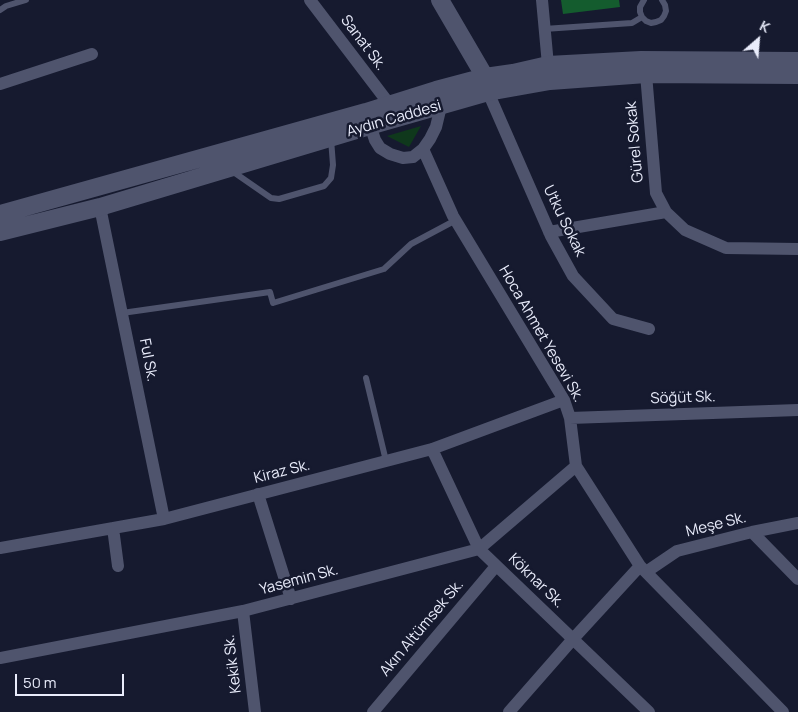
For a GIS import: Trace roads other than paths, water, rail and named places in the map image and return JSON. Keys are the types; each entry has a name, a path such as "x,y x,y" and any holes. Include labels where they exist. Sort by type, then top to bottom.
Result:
{"main road":[{"path":"443,2 487,85"},
{"name":"Aydın Caddesi","path":"0,214 368,119 487,85 513,73 548,65 641,60 798,61"},
{"name":"Aydın Caddesi","path":"487,85 646,74 798,75"},
{"name":"Aydın Caddesi","path":"0,232 100,207 330,138 368,119 390,105 438,98"}],"street":[{"name":"Sanat Sk.","path":"310,0 390,105"},
{"path":"542,0 548,65"},
{"path":"0,84 92,54"},
{"name":"Gürel Sokak","path":"646,74 656,192 666,212 685,230 726,248 798,248"},
{"name":"Utku Sokak","path":"487,85 549,232 573,276 613,319 649,329"},
{"path":"368,119 375,140 380,148 390,154 403,158 413,157 423,149 436,127 439,119 438,98"},
{"name":"Hoca Ahmet Yesevi Sk.","path":"423,149 456,220 564,400 570,418 576,466 643,569 783,712"},
{"name":"Ful Sk.","path":"100,207 164,519"},
{"path":"549,232 666,212"},
{"name":"Kiraz Sk.","path":"0,548 164,519 432,450 564,400"},
{"name":"Söğüt Sk.","path":"570,418 798,410"},
{"name":"Köknar Sk.","path":"432,450 479,549 572,638 641,709"},
{"name":"Yasemin Sk.","path":"0,658 243,612 479,549 576,466"},
{"path":"258,494 291,599"},
{"name":"Meşe Sk.","path":"509,712 572,638 643,569 677,551 752,532 798,523"},
{"path":"113,528 118,566"},
{"path":"752,532 798,579"},
{"name":"Akın Altümsek Sk.","path":"372,712 496,566"},
{"name":"Kekik Sk.","path":"243,612 255,712"}],"lane":[{"path":"0,10 6,6 26,0"},
{"path":"644,0 640,7 640,12 642,17 651,23 661,20 664,16 666,11 662,0"},
{"path":"544,29 632,23 642,17"},
{"path":"229,168 271,198 279,199 324,186 331,178 333,164 330,138"},
{"path":"122,313 270,292 273,303 384,269 410,244 456,220"},
{"path":"366,378 386,461"}]}
